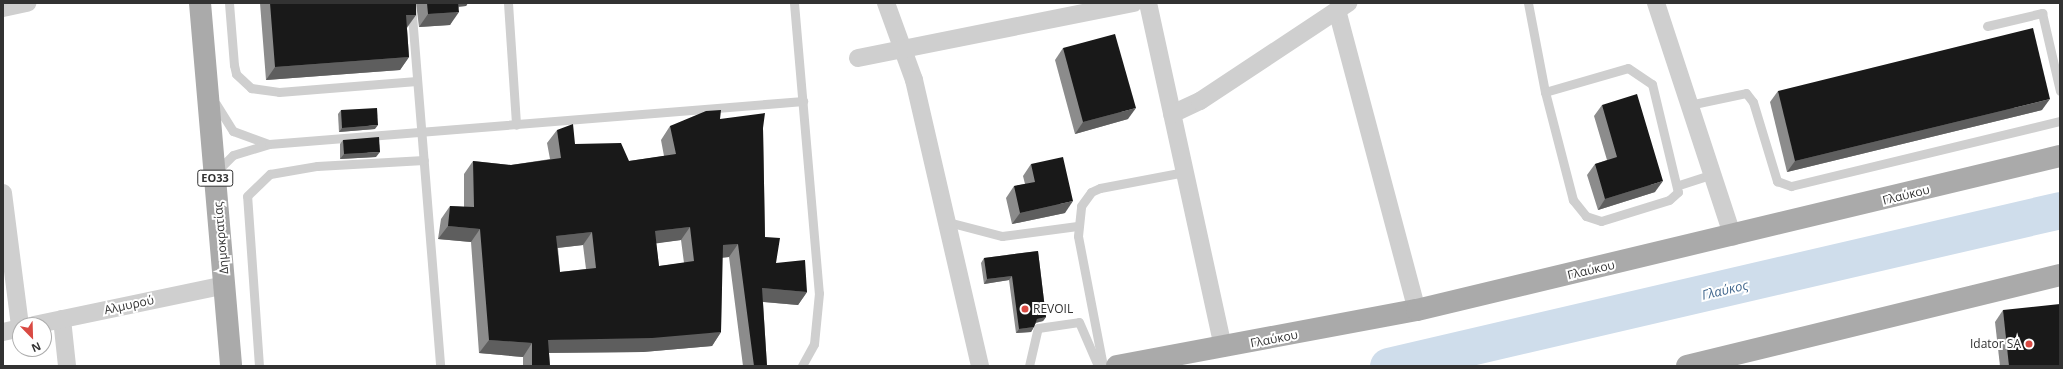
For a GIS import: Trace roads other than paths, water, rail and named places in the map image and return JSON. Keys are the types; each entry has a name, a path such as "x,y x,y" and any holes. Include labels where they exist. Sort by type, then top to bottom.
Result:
{"main road":[{"name":"Δημοκρατίας","path":"200,3 225,285 229,362"},
{"name":"Γλαύκου","path":"1117,366 1224,348 1417,310 1733,237 2060,156"},
{"path":"1687,366 2060,275"}],"street":[{"path":"3,8 27,3"},
{"path":"886,3 904,48 948,222 980,366"},
{"path":"858,58 1134,3"},
{"path":"1148,3 1224,348"},
{"path":"1656,3 1733,237"},
{"path":"1172,114 1200,101 1343,7 1417,310"},
{"path":"3,192 19,317"},
{"name":"Αλμυρού","path":"52,321 225,285"},
{"path":"62,319 67,366"}],"lane":[{"path":"229,3 236,74 251,88 279,92 417,81"},
{"path":"411,3 440,366"},
{"path":"508,3 516,124"},
{"path":"794,3 819,293 814,344 802,366"},
{"path":"1528,3 1544,92 1573,200 1586,216 1601,221 1669,200 1678,192 1678,185 1652,84 1642,75 1628,68 1544,92"},
{"path":"1987,26 2042,13 2060,91"},
{"path":"206,71 214,100 227,125 240,134 269,144"},
{"path":"1689,105 1746,93 1753,102 1777,181 1791,186 2060,122"},
{"path":"215,174 233,155 269,144 803,101"},
{"path":"259,366 247,196 270,174 317,166 424,160"},
{"path":"1103,366 1077,226 1081,206 1091,192 1185,172"},
{"path":"1678,185 1712,174"},
{"path":"948,222 1002,236 1077,226"},
{"path":"1029,366 1038,328 1079,322 1098,366"}],"waterway":[{"name":"Γλαύκος","path":"1388,366 2060,210"}],"place":[{"name":"REVOIL","path":"1025,309"},
{"name":"Idator SA","path":"2029,344"}]}
